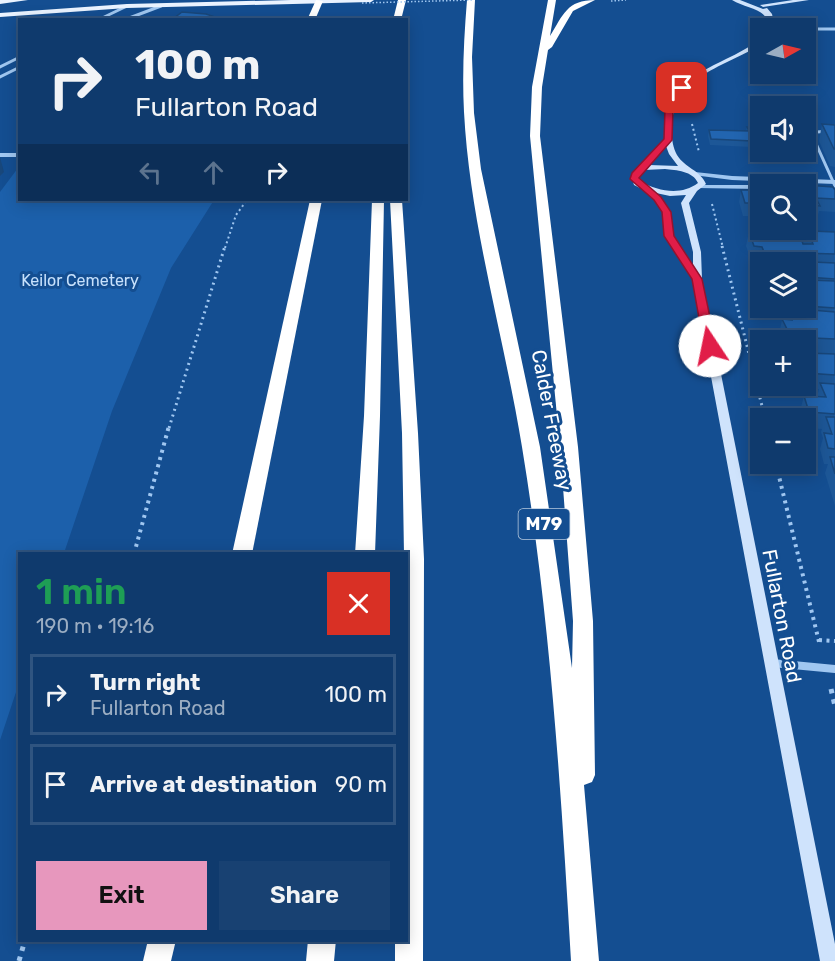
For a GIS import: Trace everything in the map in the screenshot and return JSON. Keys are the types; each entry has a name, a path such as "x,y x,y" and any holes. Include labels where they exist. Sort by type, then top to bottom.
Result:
{"highway":[{"path":"398,18 402,0"},
{"name":"Calder Freeway","path":"472,0 468,79 474,149 489,246 530,439 544,521 570,749 585,950"},
{"path":"552,0 537,87 536,156 567,436 583,621 585,950"},
{"path":"542,57 570,9 591,0"},
{"path":"312,18 319,1"},
{"path":"242,552 316,201"},
{"path":"365,552 372,416 378,201"},
{"path":"396,201 410,433 414,559 409,961"},
{"path":"158,961 162,942"},
{"path":"320,961 322,942"}],"main road":[{"path":"0,2 25,0"},
{"path":"127,6 141,0"},
{"path":"161,6 176,0"},
{"path":"0,15 127,6 363,2 371,0"},
{"path":"735,0 769,14"},
{"path":"761,2 806,0"},
{"path":"761,2 770,18"},
{"path":"0,7 42,3"},
{"path":"63,9 82,13 87,18"},
{"path":"668,140 635,175 634,179 643,187 675,193 697,188 702,180 677,162 668,140 669,109 682,88 711,68 750,49"},
{"path":"642,168 671,167 692,172"},
{"name":"Fullarton Road","path":"643,187 658,198 667,212 669,236 697,279"},
{"name":"Fullarton Road","path":"697,188 685,203 697,252 697,279 829,961"}],"street":[{"path":"102,18 127,6"},
{"path":"129,18 161,6"},
{"path":"816,29 835,29"},
{"path":"0,67 18,58"},
{"path":"0,77 18,68"},
{"path":"0,155 18,155"},
{"path":"692,172 732,178 834,183"},
{"path":"697,188 750,187"},
{"path":"816,189 835,190"},
{"path":"771,663 835,669"}],"lane":[{"path":"834,183 813,137 816,132 835,131"}],"path":[{"path":"363,2 472,0"},
{"path":"692,118 699,153"},
{"path":"710,194 763,408"},
{"path":"135,552 165,440 228,239 236,215 246,201"},
{"path":"778,474 835,706"},
{"path":"819,640 835,641"},
{"path":"19,961 24,942"}],"green space":[{"name":"Keilor Cemetery","path":"18,168 18,201 213,201 171,268 112,411 64,552 18,552 18,686 0,740 0,192"}],"building":[{"path":"182,12 206,14 216,18 174,18"},
{"path":"822,124 835,125 835,149 834,149"},
{"path":"747,127 750,127 750,141 711,139 709,130 749,131"},
{"path":"816,186 833,187 835,199 816,198"},
{"path":"741,190 750,190 750,203 745,203"},
{"path":"816,231 835,232 835,254 764,252 762,247 754,246 752,240 802,240 803,244 813,244 811,240 816,240"},
{"path":"816,262 835,263 835,279 816,278"},
{"path":"816,280 835,281 835,308 816,307"},
{"path":"816,310 835,312 835,339 816,338 816,330 788,330 782,319 792,320 791,318 816,318"},
{"path":"816,353 835,354 835,375 816,374"},
{"path":"820,383 835,384 835,414 816,413 816,408 808,408 804,396 826,397"},
{"path":"826,417 835,417 835,449 828,448 824,433 832,434"},
{"path":"830,457 835,457 835,474"}],"route":[{"path":"682,88 667,116 668,140 635,175 634,179 658,198 667,212 669,236 697,279 710,346"}]}
